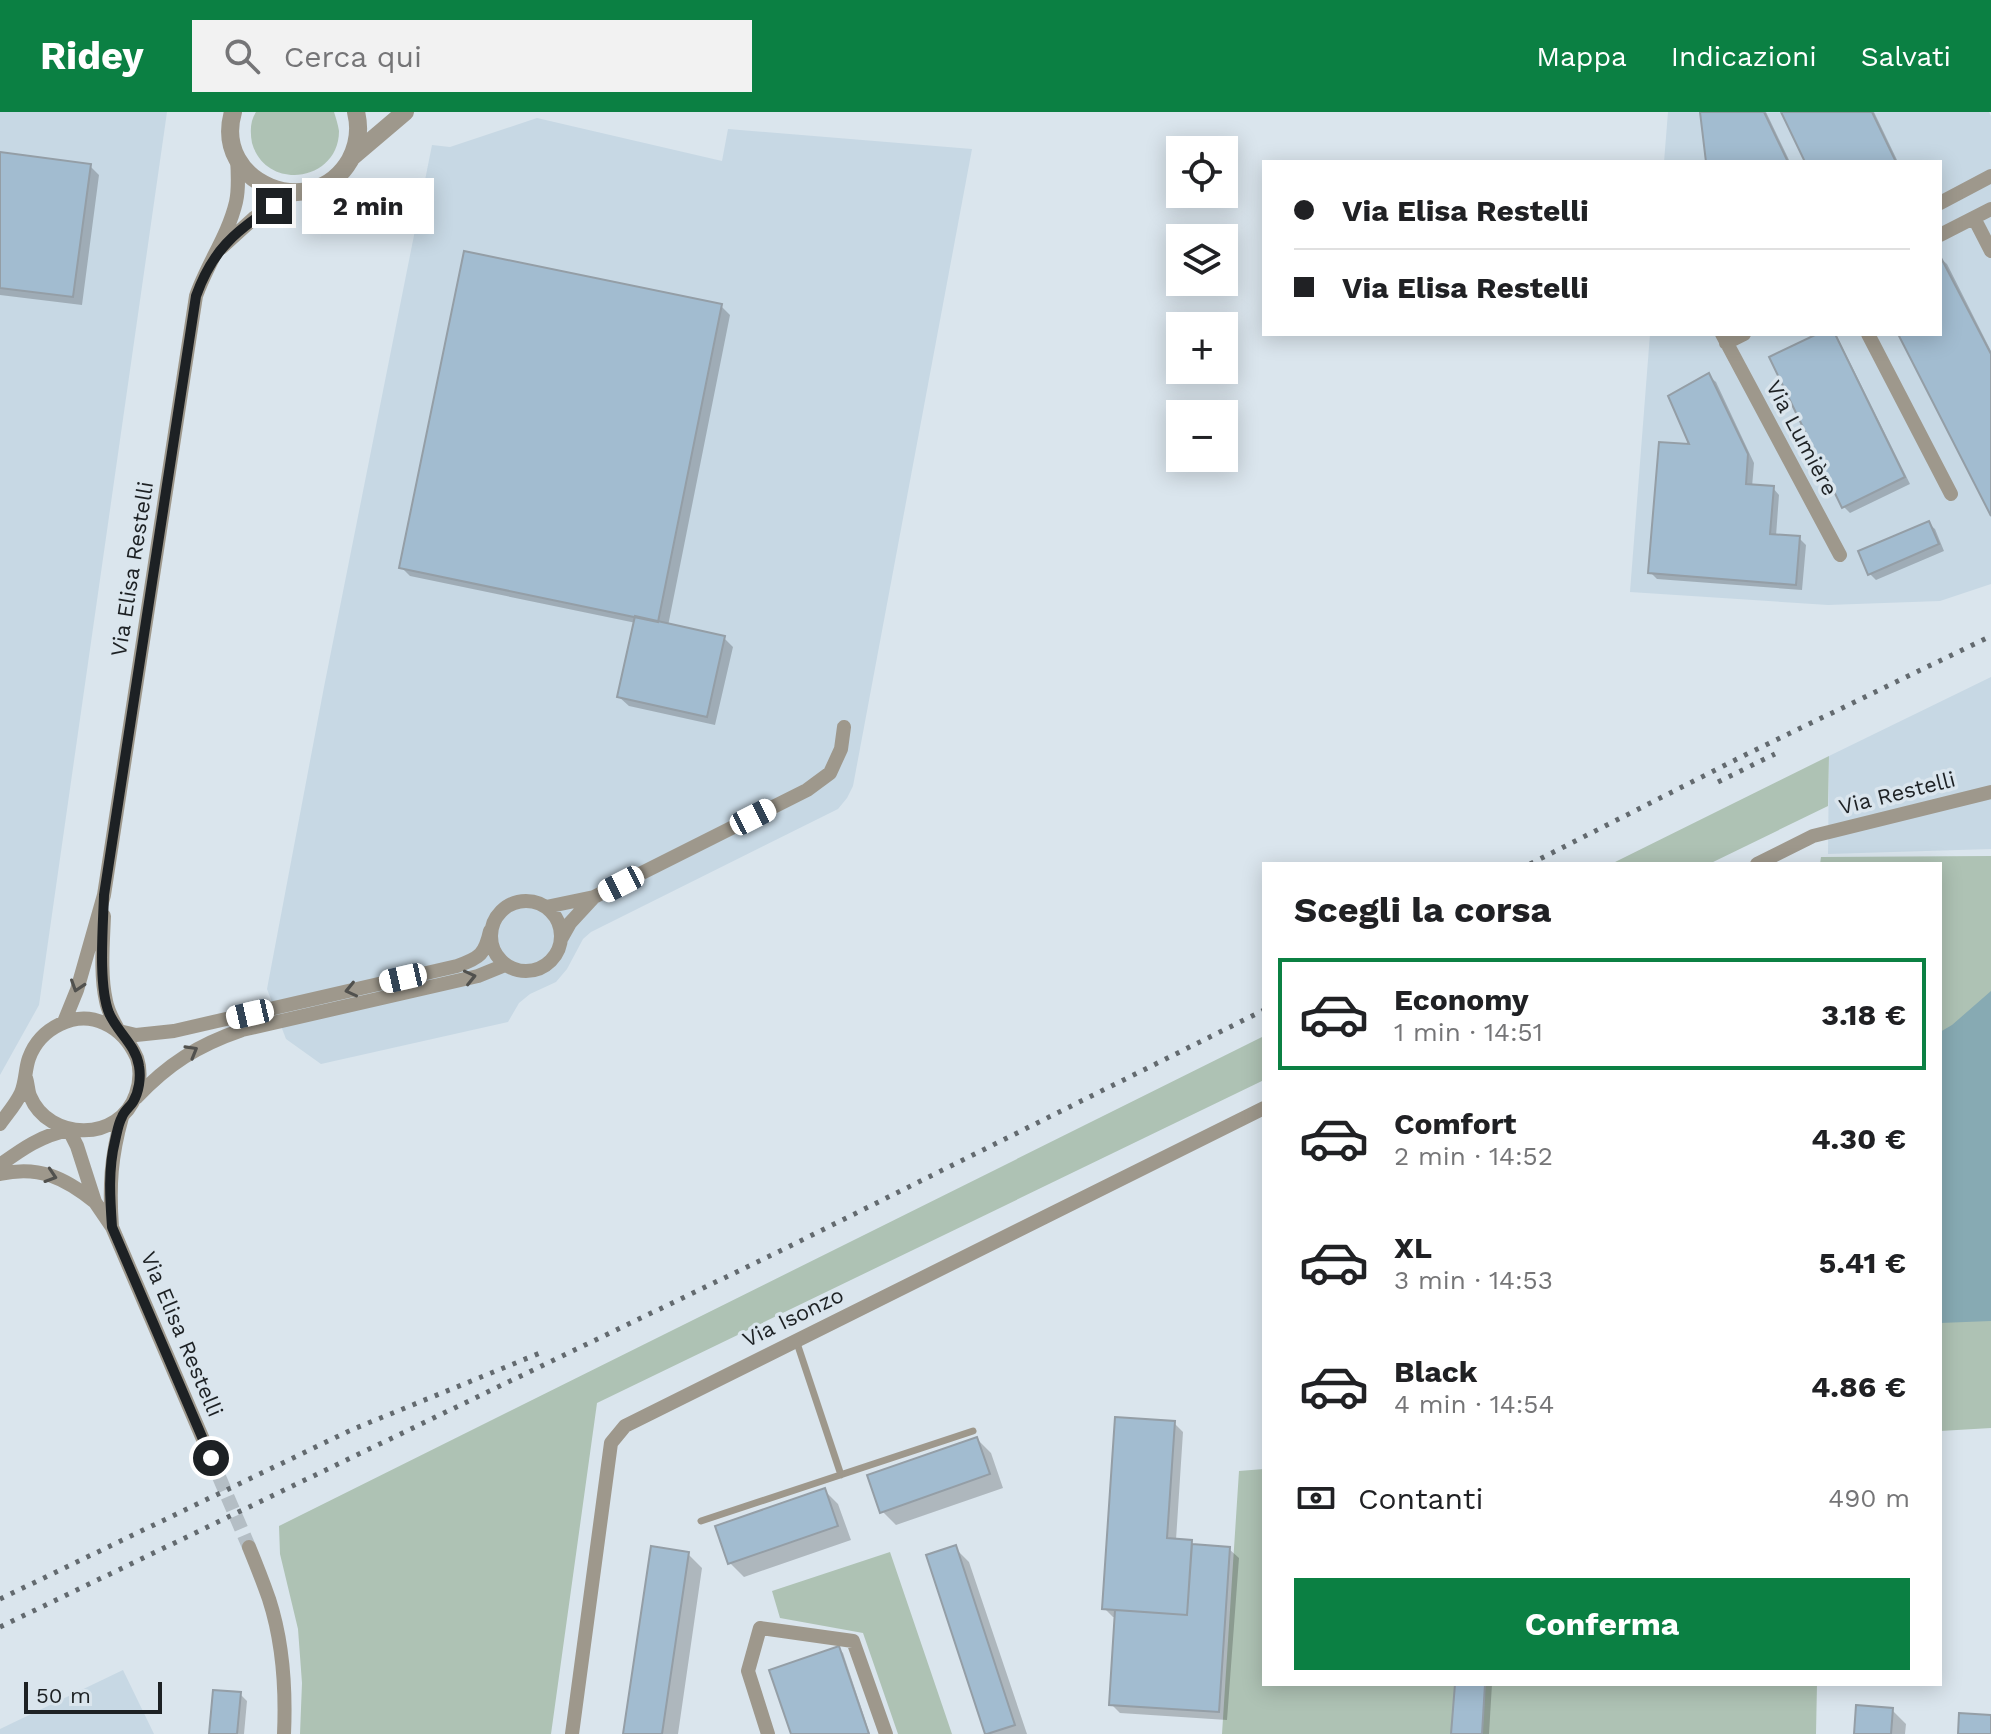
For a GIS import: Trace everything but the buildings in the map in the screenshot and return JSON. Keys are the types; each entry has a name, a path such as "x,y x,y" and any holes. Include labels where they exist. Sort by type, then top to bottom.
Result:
{"street":[{"path":"219,112 231,120 231,142 247,172 275,190 294,193 313,190 330,182 345,169 354,152 358,134 356,112"},
{"path":"350,159 405,112"},
{"name":"Via Elisa Restelli","path":"64,1022 77,990 104,895 196,296 231,219 236,200 237,158"},
{"path":"1942,202 1991,176"},
{"path":"1968,188 1982,214 1991,251"},
{"name":"Via Elisa Restelli","path":"216,254 254,218 294,193"},
{"path":"1942,234 1982,214"},
{"path":"1869,336 1951,494"},
{"name":"Via Lumière","path":"1724,338 1840,555"},
{"path":"546,907 594,897 807,790 830,773 841,749 844,727"},
{"name":"Via Restelli","path":"1761,862 1813,836 1991,792"},
{"name":"Via Elisa Restelli","path":"104,895 103,983 105,1001 119,1031"},
{"path":"561,939 570,923 594,897"},
{"path":"0,1124 20,1095 35,1044 47,1031 64,1022 83,1018 136,1035 174,1031 457,966 481,955 486,949 490,931 494,920 501,910 522,901 546,907 560,927 561,939 554,958 536,970 526,972 505,965 493,950 490,931"},
{"path":"112,1227 111,1163 122,1117 133,1101 172,1064 224,1036 478,976 505,965"},
{"path":"119,1031 132,1046 139,1064 139,1083 133,1101"},
{"path":"26,1078 30,1096 39,1111 53,1123 69,1130 95,1202"},
{"name":"Via Isonzo","path":"572,1734 611,1443 625,1426 1262,1109"},
{"path":"0,1165 52,1133 69,1130 87,1132 105,1127 122,1117"},
{"path":"0,1174 32,1171 78,1188 95,1202 112,1227"},
{"name":"Via Elisa Restelli","path":"112,1227 211,1458"},
{"path":"249,1547 270,1601 278,1633 283,1667 284,1734"},
{"path":"768,1734 748,1671 760,1628 853,1641 886,1734"}],"lane":[{"path":"796,1340 841,1475"},
{"path":"701,1521 973,1431"}],"shaded area":[{"path":"0,112 167,112 39,1005 0,1075"},
{"path":"1668,112 1989,112 1991,584 1940,601 1828,605 1630,592 1650,336 1942,336 1942,160 1664,160"},
{"path":"537,118 722,161 728,129 972,149 853,786 838,809 591,932 583,939 567,969 556,982 519,1003 508,1022 321,1064 286,1039 267,989 432,145 450,147"},
{"path":"1991,677 1991,849 1828,854 1829,756"},
{"path":"1991,991 1991,1321 1942,1323 1942,1031"},
{"path":"123,1670 154,1734 0,1734 0,1729"}],"green space":[{"path":"256,112 334,112 339,131 336,148 327,161 315,170 286,174 272,169 260,159 252,143 251,127"},
{"path":"1829,756 1828,806 1713,862 1615,862"},
{"path":"1991,856 1991,1428 1942,1431 1942,862 1820,862 1821,857"},
{"path":"1262,1037 1262,1081 597,1403 551,1734 300,1734 302,1683 298,1629 280,1554 279,1526"},
{"path":"1262,1469 1262,1686 1817,1686 1816,1734 1222,1734 1239,1471"},
{"path":"890,1552 952,1734 898,1734 863,1633 780,1618 772,1591"}],"tunnel":[{"path":"211,1458 249,1547"}],"railway":[{"path":"1534,862 1991,636"},
{"path":"1718,782 1775,754"},
{"path":"0,1627 780,1251 1262,1011"},
{"path":"0,1599 351,1430 545,1351"}],"route":[{"path":"211,1458 112,1227 110,1196 114,1144 122,1117 133,1101 139,1083 139,1064 105,1001 104,895 196,296 203,275 216,254 254,218 274,206"}]}
